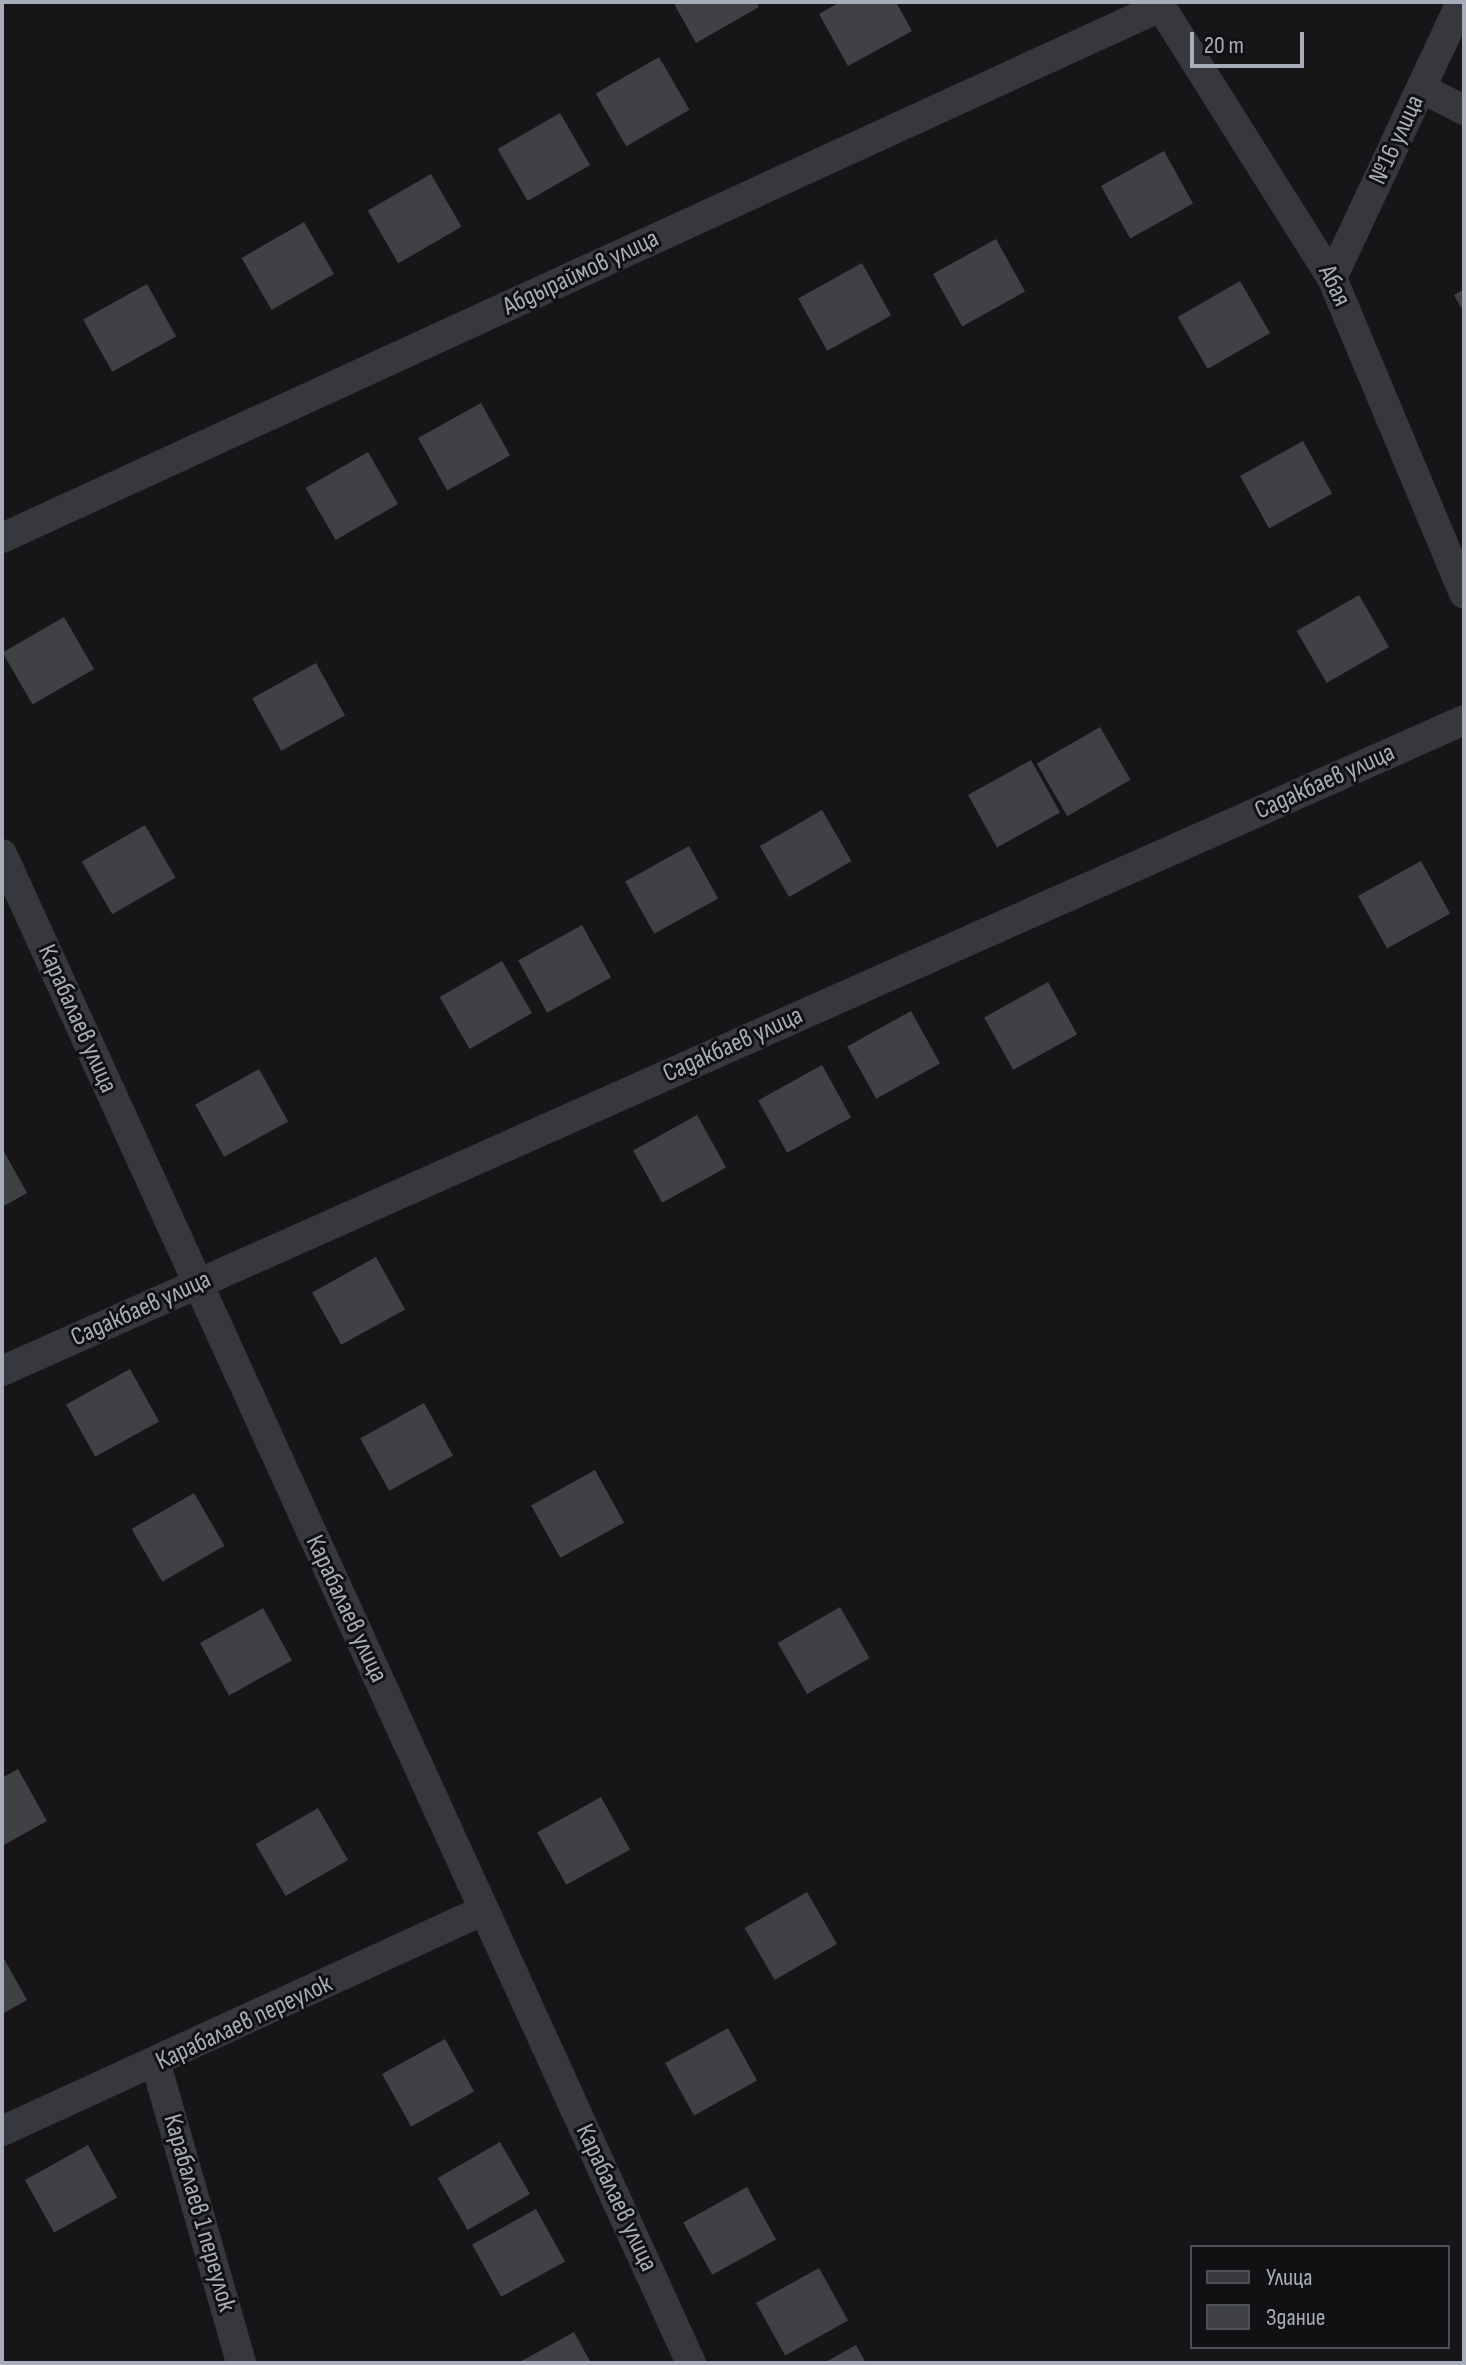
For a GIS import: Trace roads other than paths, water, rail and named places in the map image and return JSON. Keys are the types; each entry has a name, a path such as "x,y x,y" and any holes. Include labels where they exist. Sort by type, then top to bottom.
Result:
{"street":[{"name":"№16 улица","path":"1332,278 1461,2"},
{"name":"Абая","path":"1159,5 1332,278 1464,594"},
{"name":"Абдыраймов улица","path":"2,538 1159,5"},
{"path":"1421,88 1464,110"},
{"name":"Садакбаев улица","path":"2,1371 1464,720"},
{"name":"Карабалаев улица","path":"2,854 691,2363"},
{"name":"Карабалаев переулок","path":"2,2131 156,2064 484,1910"},
{"name":"Карабалаев 1 переулок","path":"156,2064 241,2363"}]}
